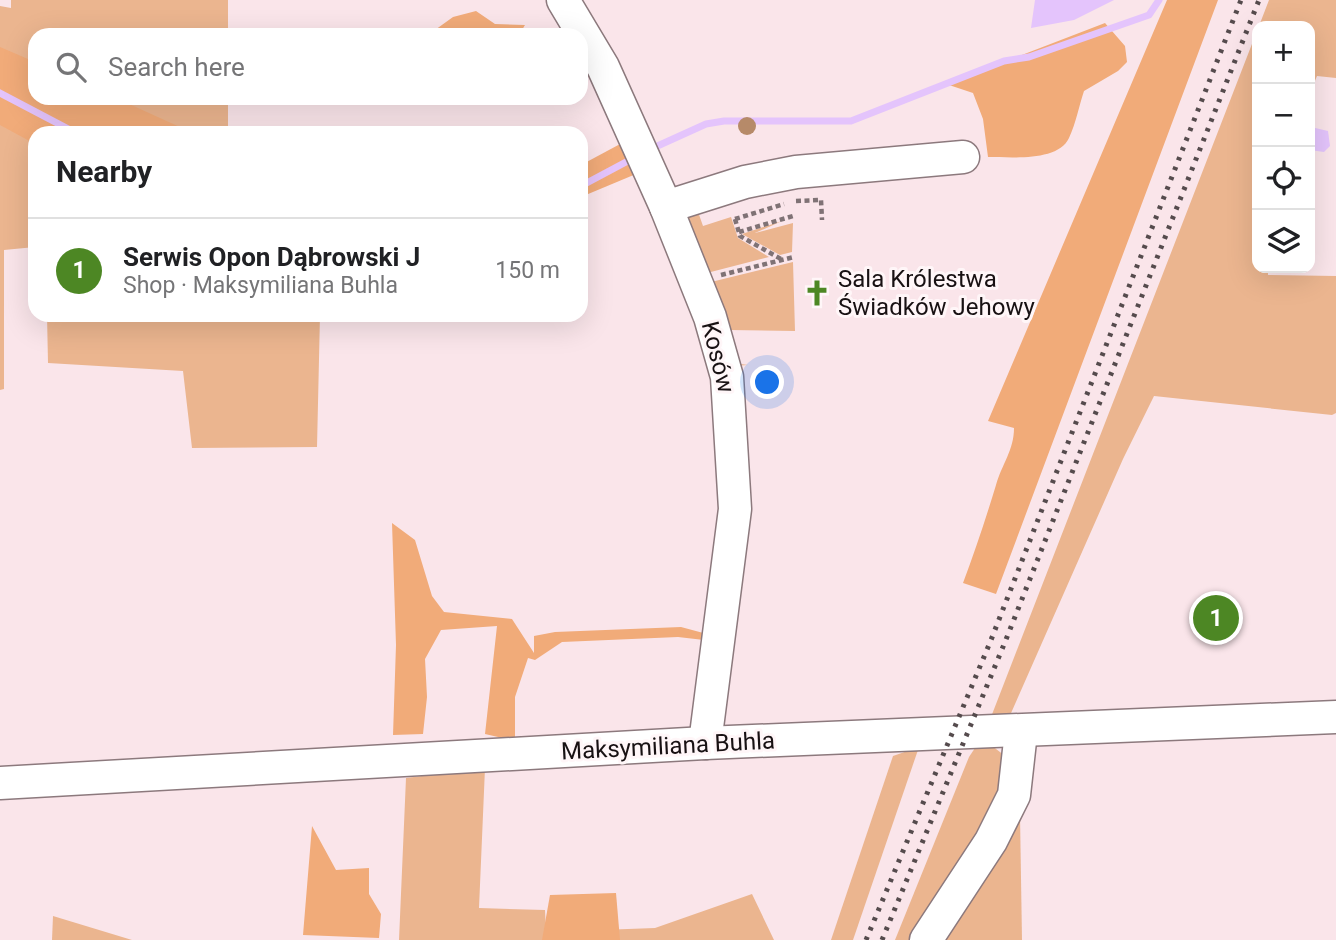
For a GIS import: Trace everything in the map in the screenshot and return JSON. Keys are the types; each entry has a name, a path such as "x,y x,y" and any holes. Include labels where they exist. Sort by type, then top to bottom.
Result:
{"street":[{"name":"Kosów","path":"563,0 580,28"},
{"name":"Kosów","path":"588,42 603,67 666,207 719,343 727,377 736,482 735,509 705,743"},
{"path":"666,207 725,188 796,172 963,157"},
{"name":"Maksymiliana Buhla","path":"0,783 705,743 1336,717"},
{"path":"926,940 990,841 1014,795 1021,732"}],"path":[{"path":"725,188 740,236 782,260"},
{"path":"735,219 792,202 821,200 822,220"},
{"path":"739,232 793,216"},
{"path":"696,281 794,257"}],"shaded area":[{"path":"11,0 228,0 228,28 28,28 28,105 228,105 228,126 28,126 28,248 4,250 4,389 0,390 0,6 11,8"},
{"path":"1035,0 1114,0 1074,20 1031,28"},
{"path":"1167,0 1218,0 996,594 963,583 1013,436 1014,428 988,421"},
{"path":"1269,0 1336,0 1336,78 1317,76 1315,81 1315,21 1261,21"},
{"path":"476,11 495,24 525,25 523,28 438,28 453,17"},
{"path":"1105,23 1125,46 1127,62 1118,71 1084,91 1069,138 1063,146 1044,155 988,157 983,119 973,93 946,84"},
{"path":"1252,44 1252,273 1336,276 1336,413 1332,415 1154,396 1123,459 1008,720 991,717"},
{"path":"0,47 28,59 28,105 131,105 178,126 28,126 28,140 0,125"},
{"path":"1315,128 1328,131 1330,146 1324,152 1315,151"},
{"path":"622,143 636,174 588,194 588,161"},
{"path":"696,206 703,226 731,217 738,238 769,257 703,274 681,213"},
{"path":"782,221 755,233 793,223 792,252 780,255 742,234"},
{"path":"793,262 795,331 729,330 741,364 748,365 733,366 707,283"},
{"path":"47,322 320,322 317,447 192,448 183,371 48,363"},
{"path":"392,523 415,540 432,596 444,612 512,619 534,653 534,636 555,632 681,627 707,634 704,640 678,637 562,642 535,660 528,658 515,697 515,741 485,734 497,626 441,630 425,659 427,697 423,734 393,735 396,645"},
{"path":"977,745 991,745 1005,756 1002,795 918,940 895,940 969,757"},
{"path":"919,747 853,940 831,940 893,756"},
{"path":"485,768 479,908 545,910 546,932 655,928 752,894 774,940 399,940 406,778"},
{"path":"1020,815 1022,940 938,940"},
{"path":"312,826 336,870 369,868 369,894 381,914 379,938 303,935"},
{"path":"616,893 620,940 542,940 550,895"},
{"path":"53,916 132,940 52,940"}],"waterway":[{"path":"653,148 706,124 724,121 851,121 1004,61 1029,57 1149,15 1159,0"},
{"path":"0,93 63,126"},
{"path":"588,182 626,162"}],"railway":[{"path":"866,940 991,640 1241,0"},
{"path":"882,940 1005,642 1259,0"}],"place":[{"name":"Sala Królestwa Świadków Jehowy","path":"817,293"},
{"name":"Serwis Opon Dąbrowski J","path":"1216,618"}]}
